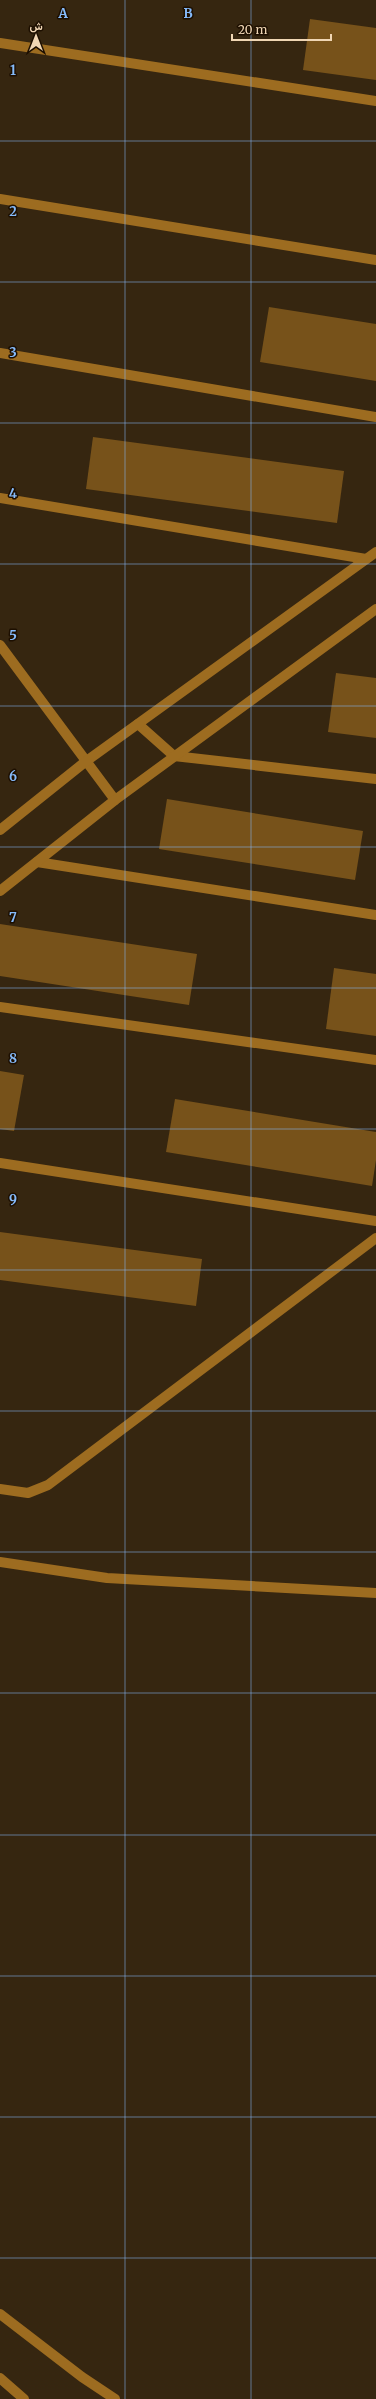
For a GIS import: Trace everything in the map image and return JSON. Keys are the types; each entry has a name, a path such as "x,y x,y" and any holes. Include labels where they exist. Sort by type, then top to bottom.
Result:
{"lane":[{"path":"0,43 376,101"},
{"path":"0,199 376,260"},
{"path":"0,353 376,417"},
{"path":"0,498 366,559"},
{"path":"0,830 85,762 376,552"},
{"path":"0,891 115,800 376,608"},
{"path":"0,645 85,762 115,800"},
{"path":"138,724 174,756 376,779"},
{"path":"36,862 376,915"},
{"path":"0,1007 376,1060"},
{"path":"0,1163 376,1221"},
{"path":"0,1489 28,1493 48,1485 376,1238"},
{"path":"0,1562 107,1578 296,1590 376,1593"},
{"path":"0,2314 82,2377 115,2399"},
{"path":"0,2378 24,2399"}],"building":[{"path":"310,19 376,28 376,80 303,70"},
{"path":"269,307 376,324 376,381 260,362"},
{"path":"93,437 344,471 337,523 86,489"},
{"path":"336,673 376,678 376,738 328,732"},
{"path":"167,799 363,831 355,880 159,849"},
{"path":"0,924 197,954 189,1005 0,976"},
{"path":"334,968 376,974 376,1036 326,1029"},
{"path":"0,1071 24,1075 14,1131 0,1129"},
{"path":"175,1099 376,1132 376,1160 372,1186 166,1152"},
{"path":"0,1232 202,1259 196,1306 0,1280"}]}
